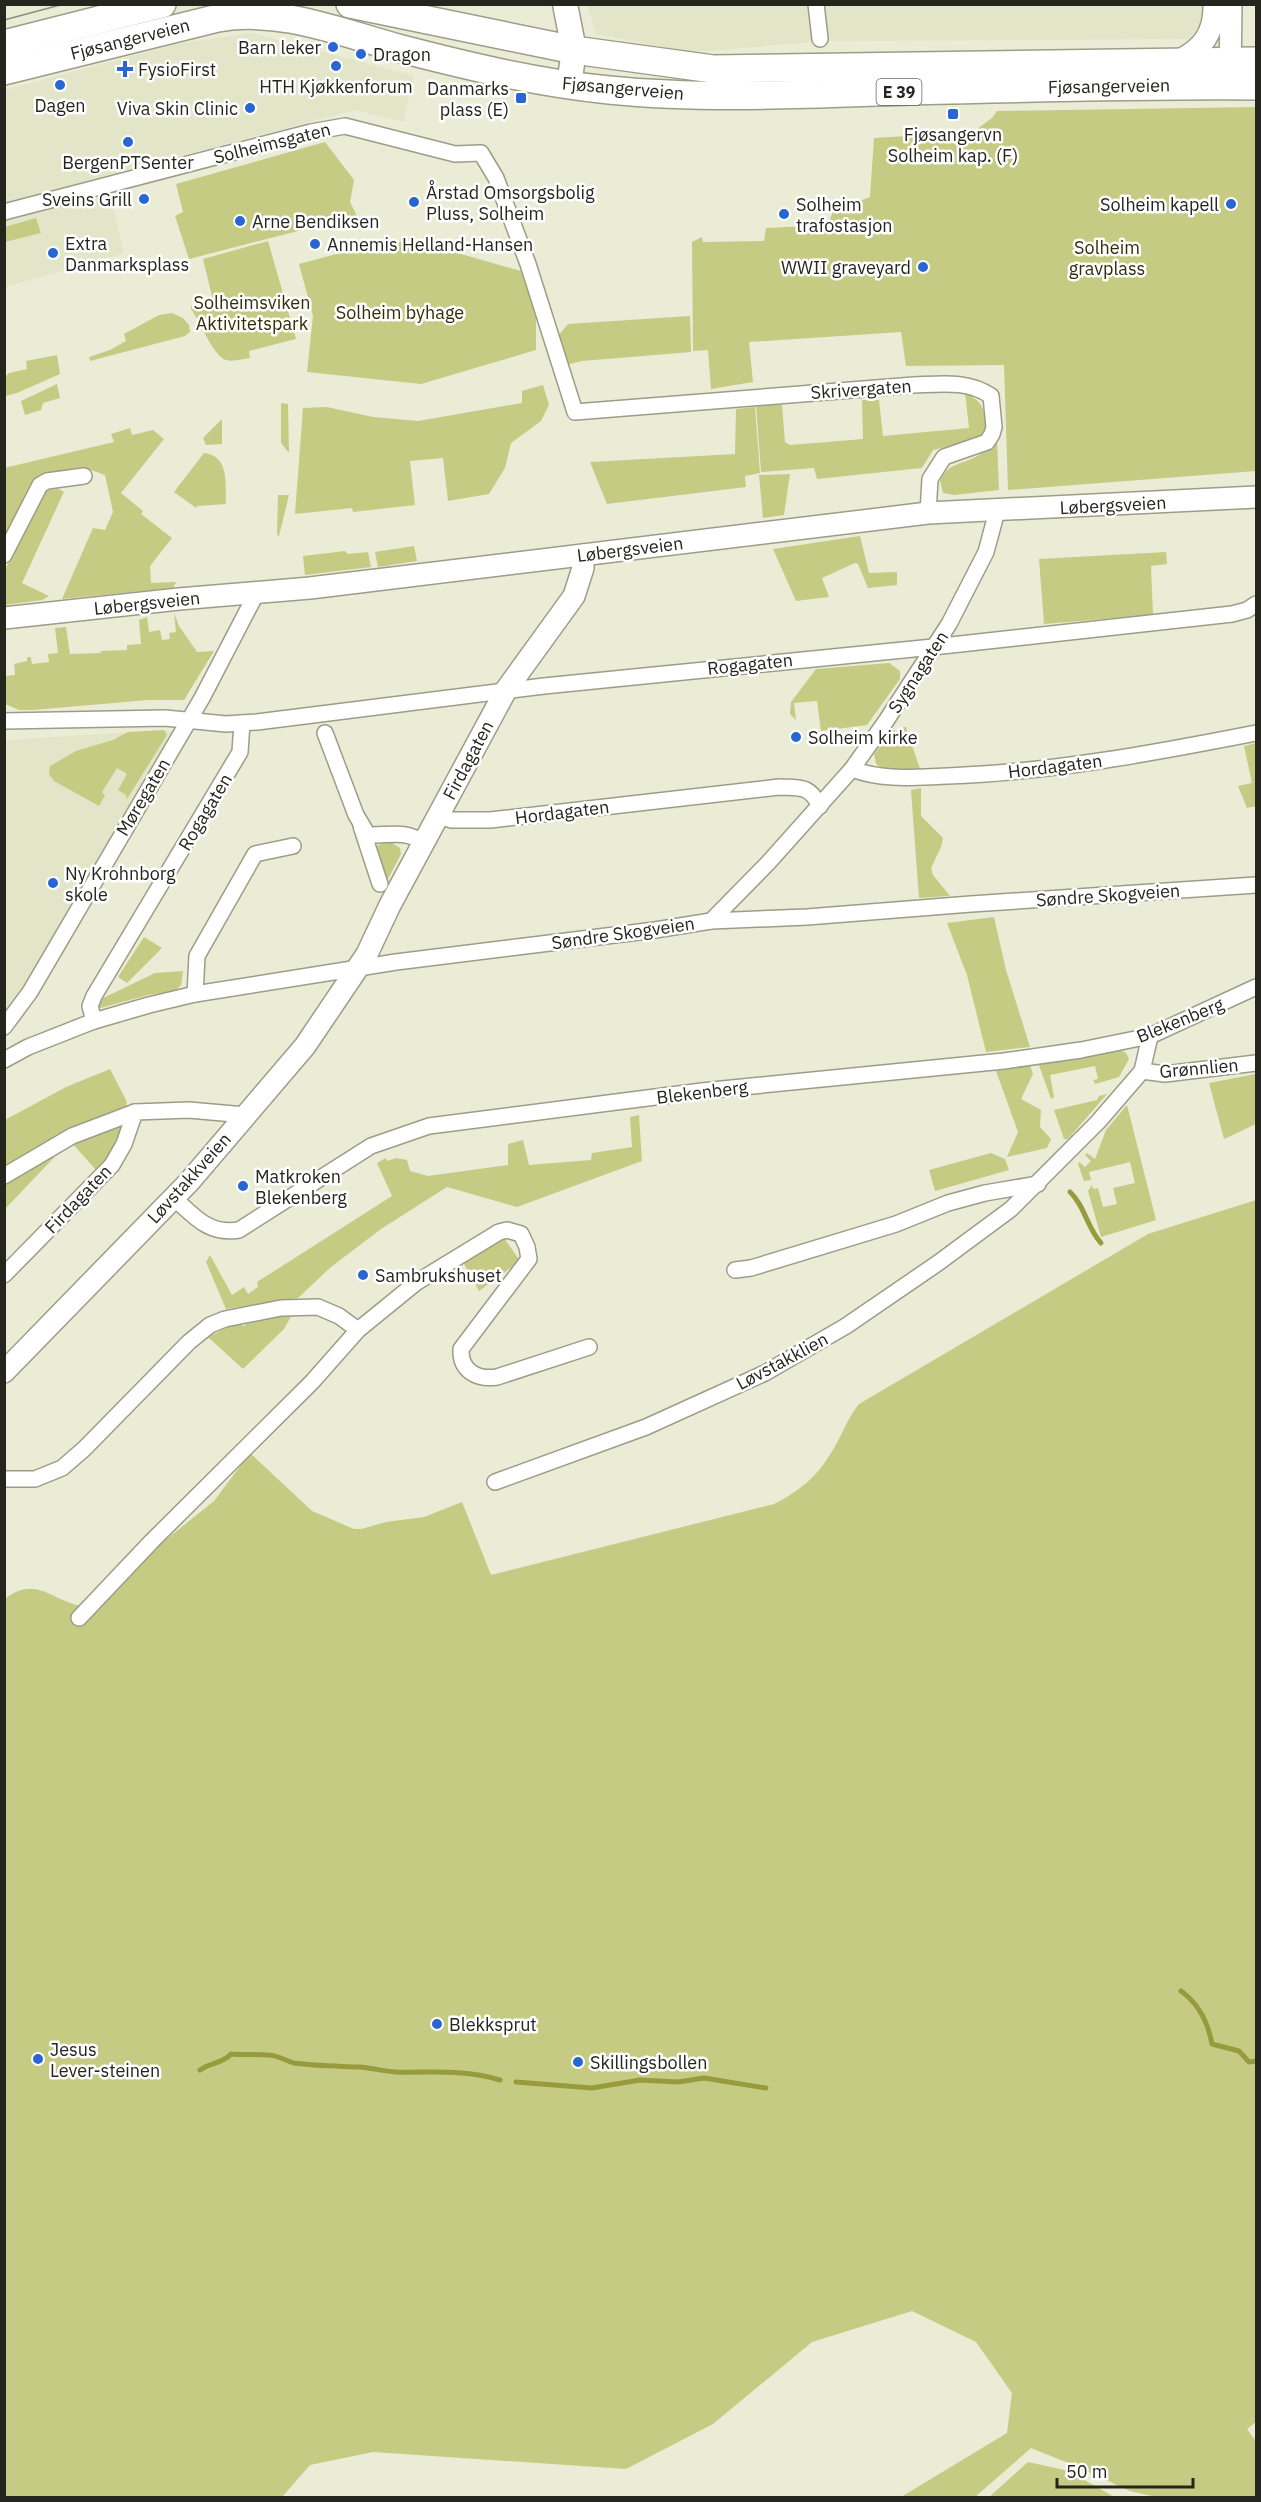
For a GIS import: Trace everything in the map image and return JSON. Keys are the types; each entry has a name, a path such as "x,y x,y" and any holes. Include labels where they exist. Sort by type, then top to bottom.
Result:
{"highway":[{"name":"Fjøsangerveien","path":"4,44 162,4"},
{"name":"Fjøsangerveien","path":"350,4 574,50 713,69 1178,61 1230,73 1257,86"},
{"name":"Fjøsangerveien","path":"4,71 218,18 255,14 286,18 486,69 569,84 663,94 723,95 1064,87 1230,73 1257,61"}],"main road":[{"path":"565,4 574,50 569,84"}],"street":[{"path":"816,4 820,39"},
{"path":"1178,61 1193,54 1207,39 1213,21 1214,4"},
{"path":"1230,73 1231,4"},
{"name":"Solheimsgaten","path":"4,212 311,132 345,126 455,154 481,153 496,178 549,324 575,412"},
{"name":"Skrivergaten","path":"575,412 914,385 952,384 981,389 991,396 994,427 992,434 987,442 944,457 930,479 928,513"},
{"path":"4,555 40,484 84,476"},
{"name":"Løbergsveien","path":"4,618 179,599 256,594 928,513 1257,497"},
{"name":"Sygnagaten","path":"711,921 820,806 852,769 889,717 949,624 986,552 997,511"},
{"name":"Firdagaten","path":"356,969 367,954 423,843 507,690 574,596 583,568 583,555"},
{"name":"Møregaten","path":"4,1027 30,992 190,719 226,656 256,594"},
{"name":"Rogagaten","path":"4,721 190,719 208,723 242,723 342,713 507,690 1232,614 1247,610 1257,604"},
{"name":"Rogagaten","path":"94,1021 90,1006 94,996 240,752 242,723"},
{"path":"325,733 361,826 380,885"},
{"name":"Hordagaten","path":"852,769 883,778 1028,770 1154,753 1257,733"},
{"name":"Hordagaten","path":"439,816 451,820 490,820 779,787 806,789 814,795 820,806"},
{"path":"361,826 368,834 401,833 416,837 423,843"},
{"path":"195,994 197,956 255,854 293,846"},
{"name":"Søndre Skogveien","path":"4,1060 28,1047 94,1021 149,1005 195,994 356,969 711,921 807,917 971,903 1257,885"},
{"name":"Løvstakkveien","path":"4,1372 174,1198 304,1046 356,969"},
{"name":"Blekenberg","path":"174,1198 213,1230 228,1232 239,1230 371,1146 429,1126 702,1091 1023,1059 1081,1050 1150,1036 1257,987"},
{"name":"Løvstakklien","path":"495,1482 646,1427 791,1359 846,1326 939,1263 994,1223 1038,1184 1092,1128 1142,1071 1150,1036"},
{"name":"Grønnlien","path":"1142,1071 1165,1074 1257,1063"},
{"path":"4,1176 72,1136 135,1112 189,1110 245,1115"},
{"name":"Firdagaten","path":"4,1275 112,1165 131,1129 135,1112"},
{"path":"735,1270 896,1224 948,1203 985,1193 1038,1184"},
{"path":"80,1618 152,1541 312,1382 358,1330 417,1282 499,1232 507,1230 521,1234 529,1259 461,1349 461,1359 465,1368 482,1378 497,1377 589,1347"},
{"path":"4,1479 34,1479 62,1468 84,1449 189,1342 210,1325 225,1319 281,1308 318,1307 339,1316 358,1330"}],"shaded area":[{"path":"1208,4 1208,14 1189,39 830,41 690,52 596,34 587,5"},
{"path":"252,33 414,76 403,122 354,110 169,159 111,200 124,253 5,287 5,90 177,44"},
{"name":"Ny Krohnborg skole","path":"167,730 188,740 15,1025 5,1036 5,740"}],"green space":[{"name":"Solheim gravplass","path":"1256,107 1256,471 1008,490 1004,365 906,366 901,332 749,342 753,382 711,389 708,350 693,351 692,242 702,237 703,242 764,241 766,228 828,225 833,211 870,197 874,138 973,132 992,118 997,111"},
{"path":"325,142 354,180 350,202 357,216 189,259 175,216 183,212 176,184"},
{"path":"36,218 41,233 5,242 5,227"},
{"name":"Solheimsviken Aktivitetspark","path":"268,241 296,339 249,351 250,358 226,360 216,352 191,309 191,306 211,301 215,309 203,259"},
{"name":"Solheim byhage","path":"385,241 422,243 521,271 536,315 536,350 421,384 307,372 313,316 299,264"},
{"path":"172,313 183,318 189,325 190,332 185,336 90,361 89,357 110,350 126,341 124,334 159,315"},
{"path":"690,316 691,352 582,361 566,365 557,337 568,324"},
{"path":"57,355 60,374 5,396 5,377 9,373 27,369 26,361"},
{"path":"57,384 60,398 43,403 41,410 25,415 21,401"},
{"path":"543,385 549,405 541,421 511,443 505,468 489,494 448,501 443,458 410,461 415,505 353,512 352,508 295,514 303,408 327,407 373,417 418,421 522,403 522,391"},
{"path":"965,392 976,399 982,407 986,429 978,439 933,450 922,468 817,479 814,468 761,472 756,405 782,405 785,442 790,445 863,439 862,400 879,400 883,436 969,428"},
{"path":"281,403 288,404 289,453 281,443"},
{"path":"755,407 760,473 745,476 746,487 607,504 590,462 735,454 736,409"},
{"path":"222,419 222,444 206,445 203,438"},
{"path":"130,428 132,435 153,430 164,439 121,493 143,511 141,514 172,538 150,566 151,583 176,582 173,588 62,599 93,528 105,530 113,512 105,475 88,469 41,474 5,546 4,468 114,442 111,434"},
{"path":"997,438 999,490 954,495 943,493 940,481 947,470 982,453"},
{"path":"204,453 218,459 222,465 226,504 197,506 196,508 174,492"},
{"path":"790,474 784,515 763,518 759,475"},
{"path":"59,489 64,492 22,583 49,596 42,600 5,605 4,572 45,490"},
{"path":"278,495 289,495 279,536 277,535"},
{"path":"860,536 869,573 897,572 897,585 868,588 858,564 855,563 822,578 829,597 796,601 773,549"},
{"path":"414,546 417,561 378,567 375,552"},
{"path":"345,551 348,554 368,552 371,567 305,575 303,556"},
{"path":"1166,552 1167,564 1151,566 1153,615 1044,624 1039,559"},
{"path":"174,613 179,626 197,652 214,651 184,700 148,700 33,710 19,710 5,704 5,676 15,675 14,664 27,661 27,657 31,657 32,664 49,662 48,654 58,653 55,628 66,627 70,654 127,650 127,645 141,644 139,620 147,617 149,632 160,630 162,640 170,639 169,633 176,632"},
{"path":"889,663 900,671 900,679 867,725 821,731 817,701 794,703 796,720 790,714 791,702 816,669"},
{"path":"906,727 920,769 886,771 876,764 874,754 892,729 898,732"},
{"path":"164,730 167,735 127,799 126,795 118,790 127,774 117,768 102,792 105,795 99,806 54,781 49,774 50,766 76,751 113,740 128,732"},
{"path":"1256,743 1256,806 1247,808 1238,786 1252,783 1244,746"},
{"path":"921,788 921,816 943,838 931,868 933,875 950,896 919,898 911,790"},
{"path":"389,841 400,848 401,854 386,883 376,850 378,845"},
{"path":"994,917 1006,970 1030,1047 986,1052 967,975 947,923"},
{"path":"144,937 162,948 127,983 118,977"},
{"path":"183,971 181,985 175,991 148,995 97,1009 95,1002 155,973"},
{"path":"1119,1049 1126,1053 1129,1059 1119,1077 1095,1084 1093,1080 1098,1079 1095,1066 1050,1075 1054,1097 1051,1099 1039,1065"},
{"path":"1030,1065 1033,1074 1021,1099 1041,1110 1040,1127 1051,1139 1047,1148 1007,1157 1018,1132 996,1071"},
{"path":"110,1069 126,1100 127,1107 5,1173 5,1120 66,1087"},
{"path":"1256,1074 1256,1124 1224,1139 1209,1083"},
{"path":"1107,1094 1068,1139 1064,1139 1054,1110 1097,1100 1099,1096"},
{"path":"1127,1105 1156,1220 1101,1237 1088,1191 1092,1185 1093,1189 1098,1188 1103,1207 1117,1204 1113,1188 1135,1183 1130,1162 1089,1172 1091,1180 1084,1181 1078,1164 1079,1162 1085,1167 1091,1161 1085,1155 1087,1153 1095,1159 1106,1130"},
{"path":"639,1115 642,1161 517,1207 447,1187 381,1229 331,1267 298,1298 226,1309 206,1262 210,1255 232,1295 244,1287 248,1294 258,1287 257,1282 392,1196 377,1163 386,1158 387,1161 396,1158 407,1160 410,1171 428,1176 508,1165 508,1144 523,1140 529,1165 591,1160 592,1153 632,1147 630,1117"},
{"path":"116,1122 121,1127 117,1139 109,1156 97,1171 71,1142"},
{"path":"65,1146 5,1209 5,1181"},
{"path":"991,1153 1005,1159 1009,1170 935,1191 929,1170"},
{"path":"1256,1200 1256,2422 1247,2429 1256,2441 1256,2497 1160,2498 1130,2491 1031,2448 975,2497 901,2497 1007,2433 1012,2393 976,2342 912,2311 812,2342 713,2424 626,2469 373,2452 310,2465 282,2497 5,2498 5,1599 18,1591 29,1589 40,1590 84,1607 98,1606 158,1546 214,1501 250,1453 312,1511 354,1529 424,1517 462,1502 491,1575 774,1504 798,1490 824,1464 859,1404 1148,1234"},
{"path":"504,1238 520,1261 479,1291 463,1262"},
{"path":"293,1313 284,1329 243,1369 208,1337 236,1323 244,1326 252,1318"},
{"path":"1028,2462 1069,2471 1114,2497 989,2497"}],"waterway":[{"path":"1070,1192 1101,1243"},
{"path":"1181,1991 1202,2014 1212,2044 1239,2051 1249,2062 1256,2061"},
{"path":"200,2070 224,2060 231,2054 263,2055 302,2064 359,2067 396,2072 474,2074 500,2080"},
{"path":"516,2082 592,2088 640,2080 678,2082 704,2078 766,2088"}],"tram line":[{"path":"4,20 64,4"}],"place":[{"name":"Barn leker","path":"333,47"},
{"name":"Dragon","path":"361,54"},
{"name":"HTH Kjøkkenforum","path":"336,66"},
{"name":"FysioFirst","path":"125,69"},
{"name":"Dagen","path":"60,85"},
{"name":"Danmarks plass (E)","path":"521,98"},
{"name":"Viva Skin Clinic","path":"250,108"},
{"name":"Fjøsangervn Solheim kap. (F)","path":"953,114"},
{"name":"BergenPTSenter","path":"128,142"},
{"name":"Sveins Grill","path":"144,199"},
{"name":"Årstad Omsorgsbolig Pluss, Solheim","path":"414,202"},
{"name":"Solheim kapell","path":"1231,204"},
{"name":"Solheim trafostasjon","path":"784,214"},
{"name":"Arne Bendiksen","path":"240,221"},
{"name":"Annemis Helland-Hansen","path":"315,244"},
{"name":"Extra Danmarksplass","path":"53,253"},
{"name":"WWII graveyard","path":"923,267"},
{"name":"Solheim kirke","path":"796,737"},
{"name":"Ny Krohnborg skole","path":"53,883"},
{"name":"Matkroken Blekenberg","path":"243,1186"},
{"name":"Sambrukshuset","path":"363,1275"},
{"name":"Blekksprut","path":"437,2024"},
{"name":"Jesus Lever-steinen","path":"38,2059"},
{"name":"Skillingsbollen","path":"578,2062"}]}
